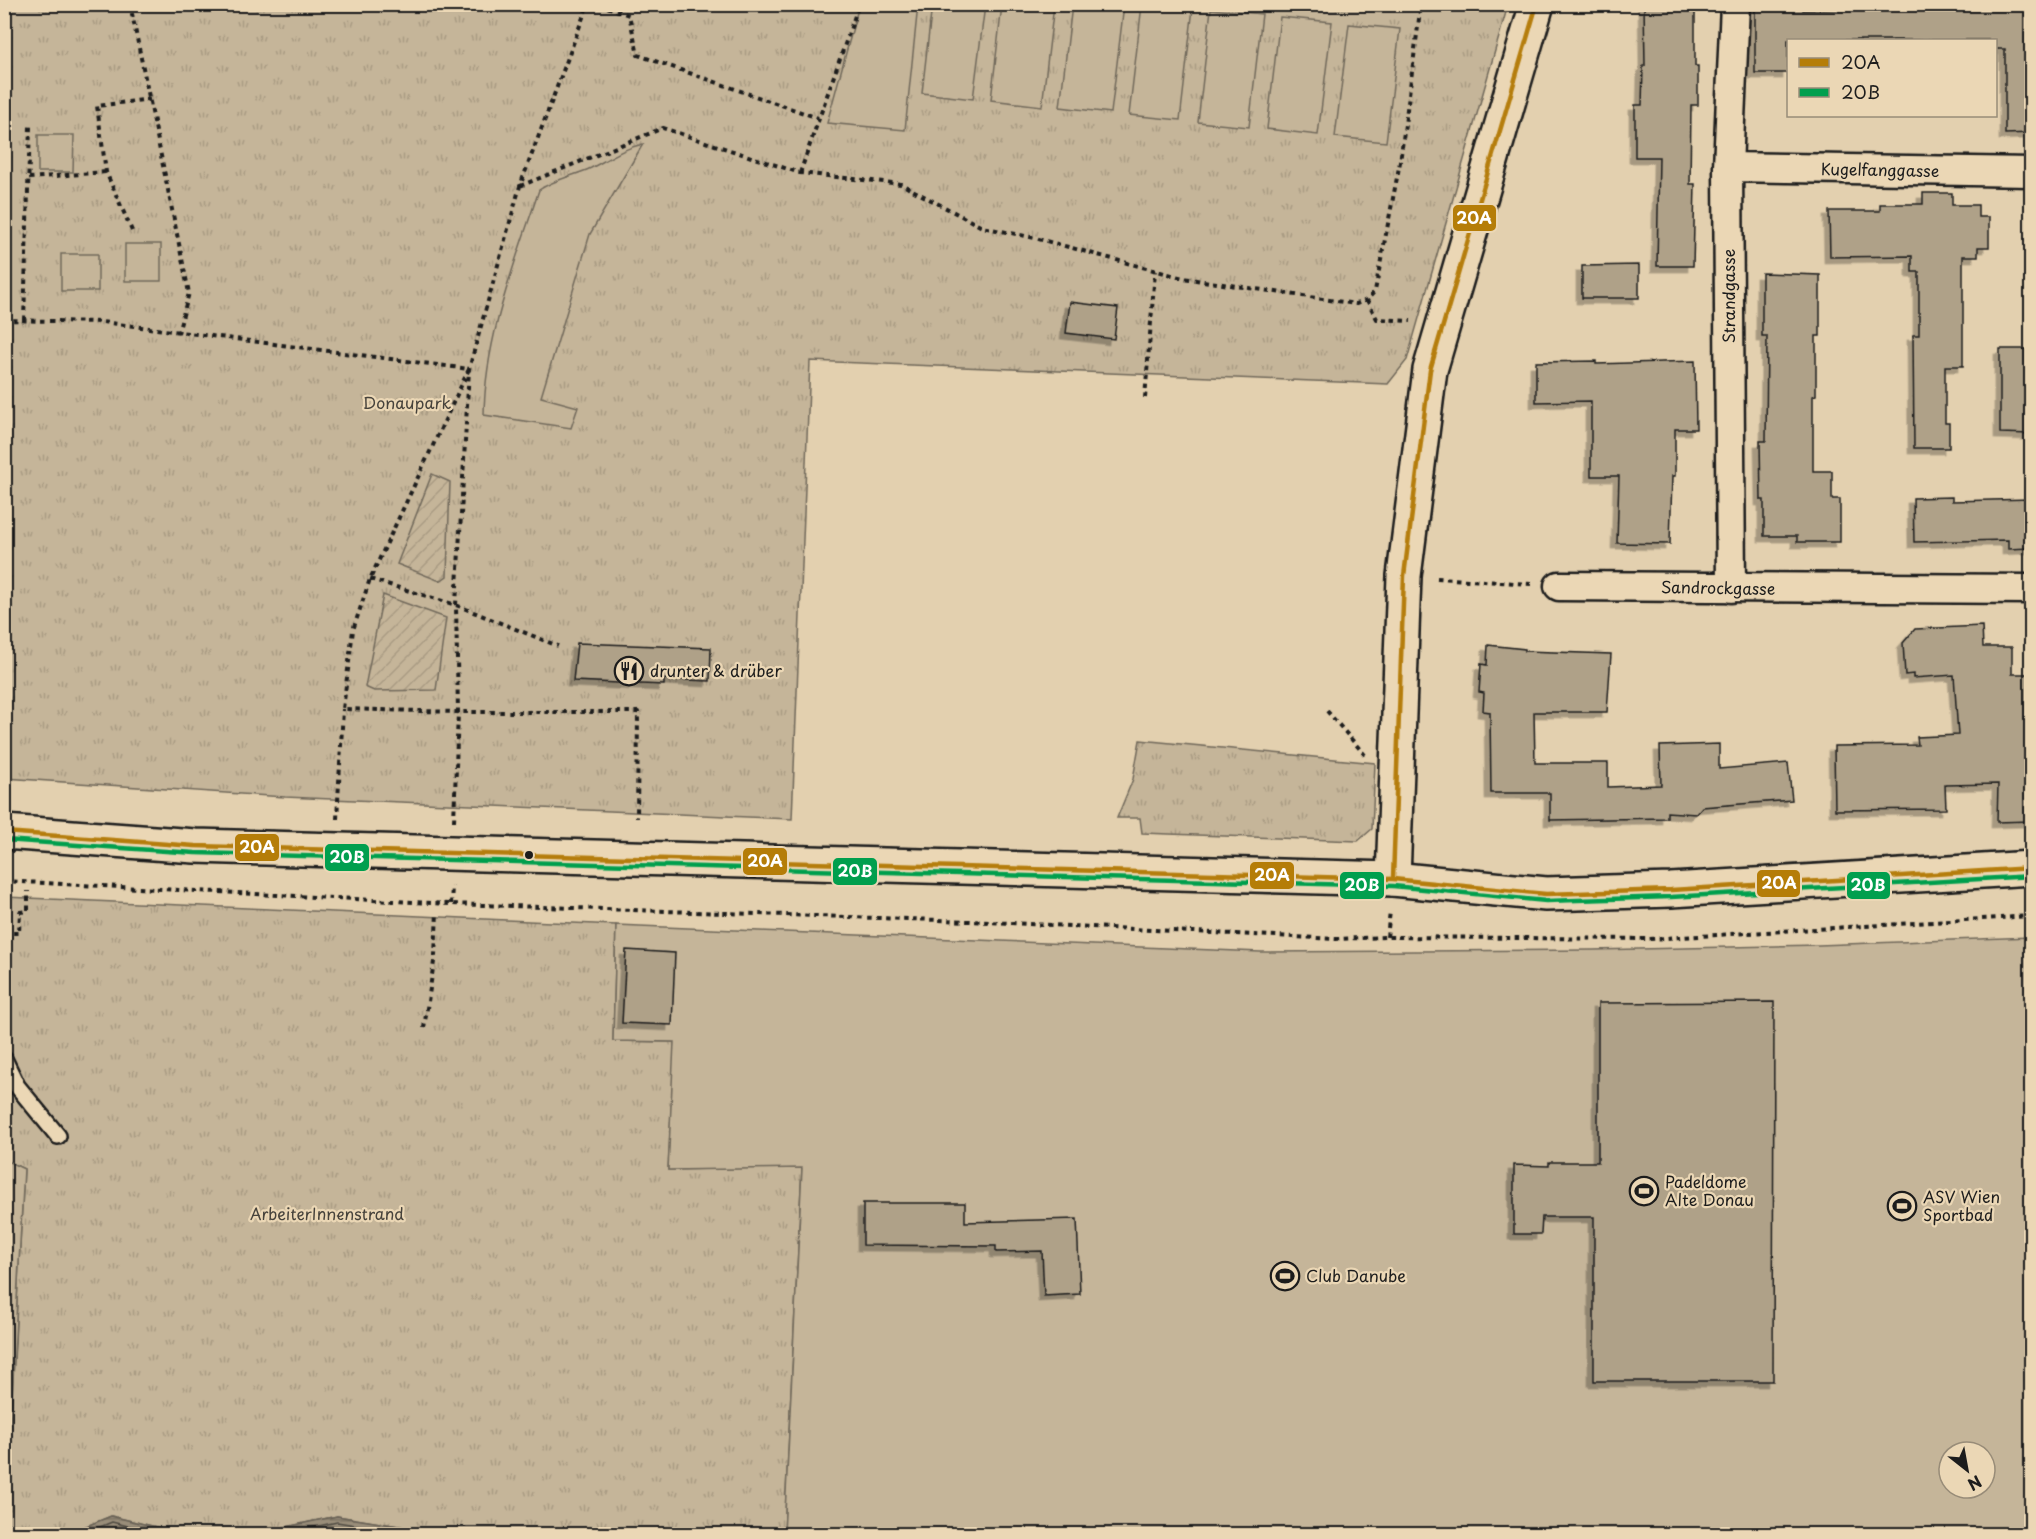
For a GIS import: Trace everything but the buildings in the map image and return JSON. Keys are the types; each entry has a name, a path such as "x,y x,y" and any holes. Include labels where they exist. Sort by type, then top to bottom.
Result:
{"main road":[{"path":"1393,879 1404,576 1430,370 1537,4"},
{"path":"4,832 195,846 335,851 1393,879 1546,894 1671,890 2031,868"}],"street":[{"name":"Strandgasse","path":"1731,588 1728,167 1735,4"},
{"name":"Kugelfanggasse","path":"1728,167 2031,172"},
{"name":"Sandrockgasse","path":"1559,586 2031,589"}],"lane":[{"path":"4,1059 17,1086 58,1136"}],"path":[{"path":"130,4 189,293 178,333"},
{"path":"335,851 343,709 353,630 370,579 470,369 520,186 588,4"},
{"path":"599,4 629,15 638,55 818,118"},
{"path":"800,173 859,4"},
{"path":"520,186 663,128 800,173 901,184 982,226 1155,271 1183,278 1356,304 1367,300 1375,291 1400,162 1421,4"},
{"path":"132,231 106,172 97,106 150,99"},
{"path":"24,320 30,126"},
{"path":"29,178 106,172"},
{"path":"1144,398 1155,271"},
{"path":"1367,300 1377,319 1444,323"},
{"path":"4,320 102,321 178,333 470,369"},
{"path":"455,812 458,712 456,605 470,369"},
{"path":"1404,576 1559,586"},
{"path":"370,579 456,605 558,646"},
{"path":"343,709 458,712 638,712 637,818"},
{"path":"1327,711 1365,755 1377,759 1398,760"},
{"path":"451,904 452,877"},
{"path":"4,881 451,904 969,921 1336,939 1387,937 1649,939 2031,916"},
{"path":"4,933 19,933 20,912 28,911 28,891"},
{"path":"424,1028 435,954 437,912"}],"green space":[{"name":"Donaupark","path":"4,5 1508,5 1407,360 1388,384 810,361 792,819 285,797 5,778"},
{"path":"859,5 918,5 905,130 827,123"},
{"path":"932,5 985,5 973,99 922,93"},
{"path":"1002,5 1054,5 1042,106 991,100"},
{"path":"1072,5 1124,5 1111,113 1060,107"},
{"path":"1142,5 1193,8 1180,120 1129,115"},
{"path":"1211,9 1262,14 1249,127 1198,122"},
{"path":"1280,17 1332,22 1318,135 1267,129"},
{"path":"1349,24 1400,29 1386,142 1335,137"},
{"path":"38,135 74,135 73,172 38,172"},
{"path":"643,144 590,234 541,397 578,407 571,428 484,415 490,357 496,329 511,273 539,190 591,168 622,151"},
{"path":"125,244 161,244 161,281 125,281"},
{"path":"61,254 98,254 98,291 61,291"},
{"path":"432,474 450,482 447,576 440,581 397,564"},
{"path":"383,595 446,618 436,690 374,691 365,687"},
{"path":"1140,740 1375,763 1372,829 1358,841 1142,833 1140,818 1117,818 1133,779"},
{"name":"ArbeiterInnenstrand","path":"5,897 616,925 613,1041 675,1042 668,1170 802,1167 784,1534 448,1534 337,1516 254,1534 185,1534 111,1516 67,1534 5,1534 24,1169 5,1160"},
{"name":"Club Danube","path":"616,925 1261,952 1593,950 2031,937 2031,1534 784,1534 802,1168 668,1170 674,1042 613,1041"},
{"path":"5,1160 24,1169 5,1524"}],"water":[{"path":"111,1516 185,1534 67,1534"},
{"path":"337,1516 448,1534 254,1534"}],"transit line":[{"name":"20A","path":"1393,879 1404,576 1430,370 1537,4"},
{"name":"20A","path":"4,832 195,846 1393,879 1546,894 1671,890 2032,868"},
{"name":"20B","path":"4,840 195,853 1393,886 1546,901 1671,897 2032,876"}],"place":[{"name":"drunter & drüber","path":"629,671"},
{"name":"Padeldome Alte Donau","path":"1644,1191"},
{"name":"ASV Wien Sportbad","path":"1902,1206"},
{"name":"Club Danube","path":"1285,1276"}]}
